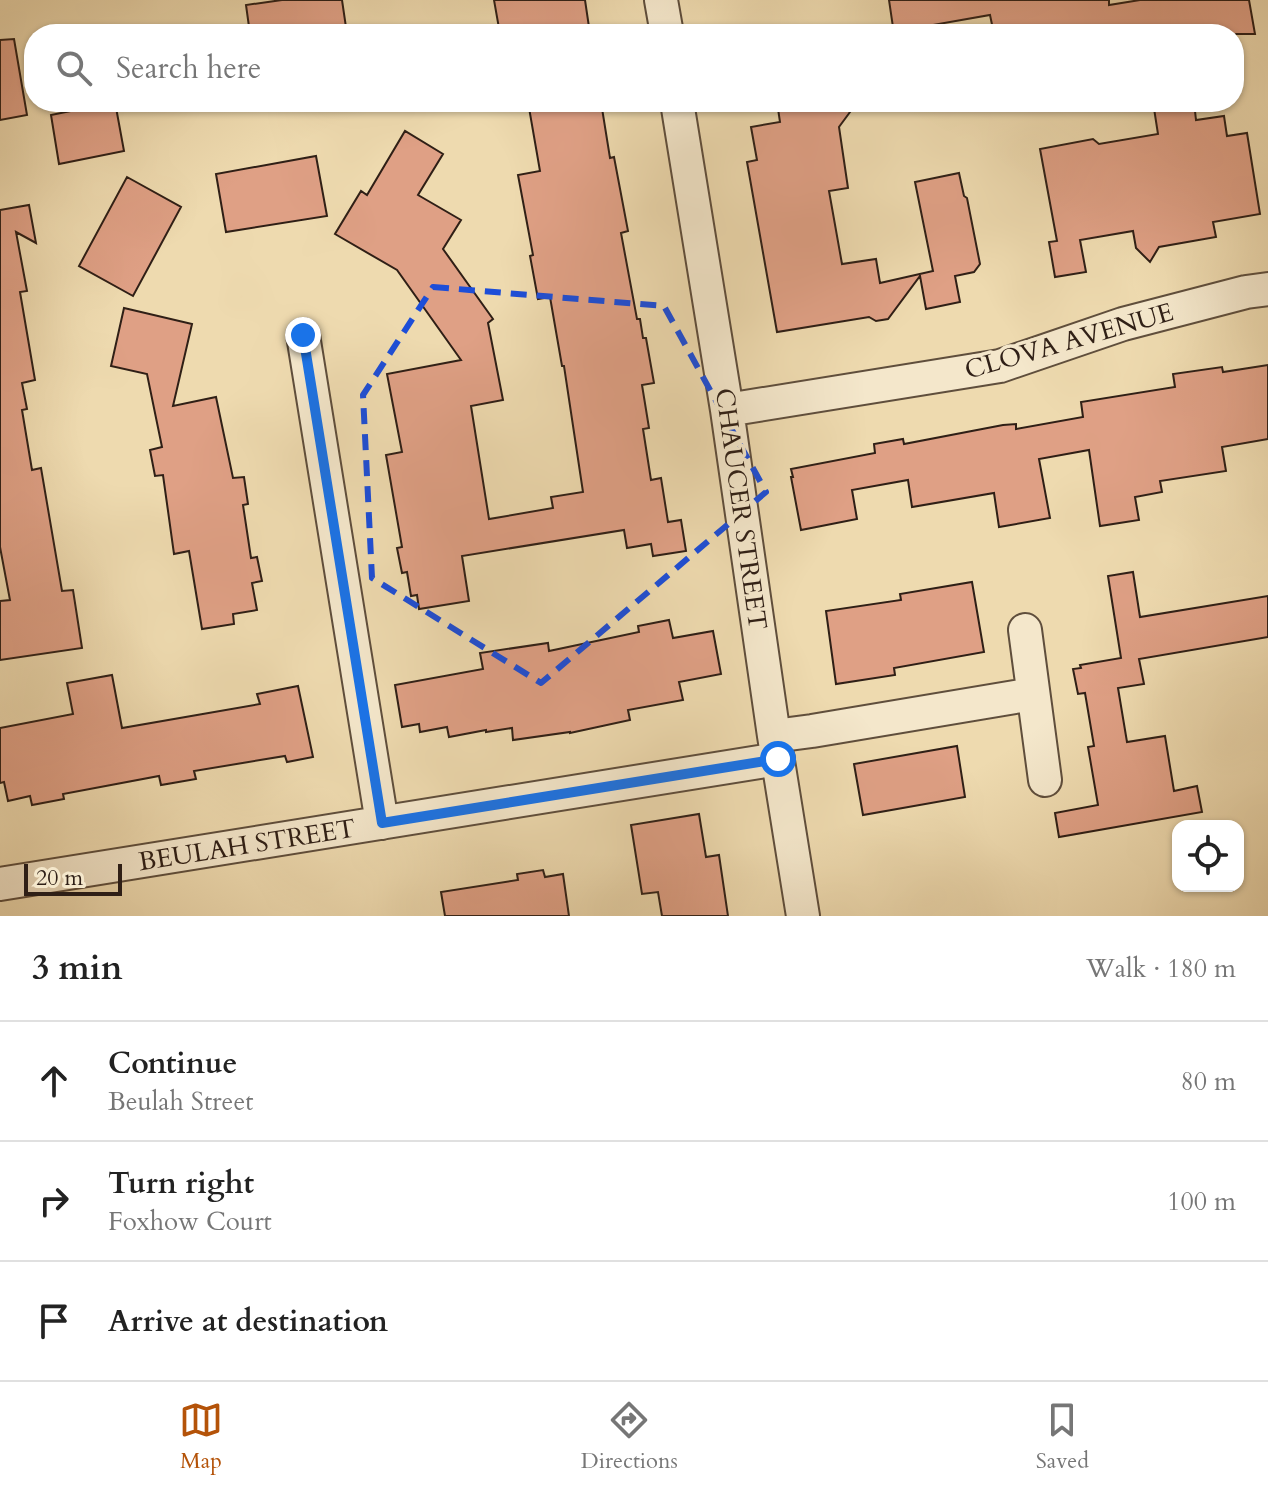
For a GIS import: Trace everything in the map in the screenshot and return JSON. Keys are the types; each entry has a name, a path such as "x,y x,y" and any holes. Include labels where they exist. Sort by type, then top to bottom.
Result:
{"street":[{"path":"661,0 665,24"},
{"name":"CHAUCER STREET","path":"679,112 803,916"},
{"name":"CLOVA AVENUE","path":"727,410 1000,366 1123,324 1268,289"},
{"path":"303,335 382,823"},
{"path":"1025,630 1045,780"},
{"name":"BEULAH STREET","path":"0,884 382,823 1033,694"}],"highlighted area":[{"path":"433,287 664,306 766,492 541,683 372,578 363,395"}],"building":[{"path":"282,0 342,0 346,24 249,24 246,5"},
{"path":"494,0 585,0 589,24 498,24"},
{"path":"889,0 1109,0 1109,5 1140,0 1249,0 1255,34 1244,34 1244,24 992,24 990,15 938,24 893,24"},
{"path":"14,39 24,112 27,115 0,120 0,40"},
{"path":"117,112 124,151 59,164 51,115"},
{"path":"530,112 603,112 628,231 621,233 637,319 640,319 643,338 646,338 654,383 642,385 649,428 643,429 651,480 661,478 668,522 681,520 686,551 653,556 651,544 627,548 624,530 462,556 469,601 419,609 417,595 411,596 407,572 402,573 397,548 402,547 386,455 402,452 387,374 461,360 397,270 335,234 361,191 367,195 405,131 443,154 418,195 461,220 443,249 493,319 488,323 503,400 471,406 489,519 553,508 551,497 583,492 550,297 538,299 518,175 540,171"},
{"path":"778,112 850,112 839,127 848,188 829,191 842,264 876,259 880,283 933,271 915,182 959,173 980,264 974,272 955,276 960,302 926,309 920,276 888,319 876,321 869,317 777,332 747,162 757,160 751,127 780,122"},
{"path":"1155,112 1195,112 1196,120 1224,116 1227,136 1247,133 1260,214 1213,222 1216,237 1159,247 1150,262 1136,248 1133,231 1080,240 1086,272 1055,277 1049,242 1057,241 1040,149 1093,139 1099,144 1158,134"},
{"path":"316,156 327,216 226,232 216,174"},
{"path":"127,177 181,207 133,296 79,266"},
{"path":"29,205 36,243 16,232 27,291 20,292 35,380 22,383 27,409 22,410 32,470 41,468 62,591 73,590 82,648 0,660 0,601 10,600 0,547 0,210"},
{"path":"124,308 192,324 173,406 216,397 233,478 244,477 248,504 243,505 251,558 257,557 262,581 252,583 257,610 233,614 234,624 202,629 189,551 174,554 163,475 155,476 150,450 162,447 147,374 111,366"},
{"path":"1268,365 1268,439 1222,447 1226,471 1160,481 1162,492 1135,497 1139,520 1100,526 1089,450 1039,459 1050,518 999,527 994,493 912,507 908,480 852,490 857,519 801,530 791,469 875,453 874,444 903,439 904,444 1003,425 1016,424 1016,429 1083,417 1081,402 1175,387 1173,374 1222,367 1223,372"},
{"path":"1133,572 1140,617 1268,596 1268,637 1139,659 1144,684 1118,688 1127,742 1165,736 1174,791 1197,786 1202,812 1059,837 1055,813 1098,805 1088,747 1094,746 1085,693 1078,694 1073,669 1121,658 1108,576"},
{"path":"972,582 984,652 894,668 895,675 836,684 826,611 901,600 900,594"},
{"path":"669,620 673,638 713,631 721,674 679,682 683,700 628,710 630,720 570,733 513,740 512,728 449,737 447,727 420,732 419,724 402,727 395,685 483,669 480,653 548,643 549,651 639,632 638,626"},
{"path":"112,675 122,728 260,704 257,694 298,686 313,757 287,762 285,756 194,771 196,779 161,785 159,776 63,794 64,799 32,805 30,796 8,801 4,782 0,783 0,728 73,714 67,683"},
{"path":"957,746 965,797 863,815 854,764"},
{"path":"699,814 706,857 719,855 728,916 662,916 658,892 642,894 631,825"},
{"path":"543,870 545,877 563,874 569,916 445,916 441,892 518,880 517,874"}],"route":[{"path":"303,335 382,823 778,759"}]}
